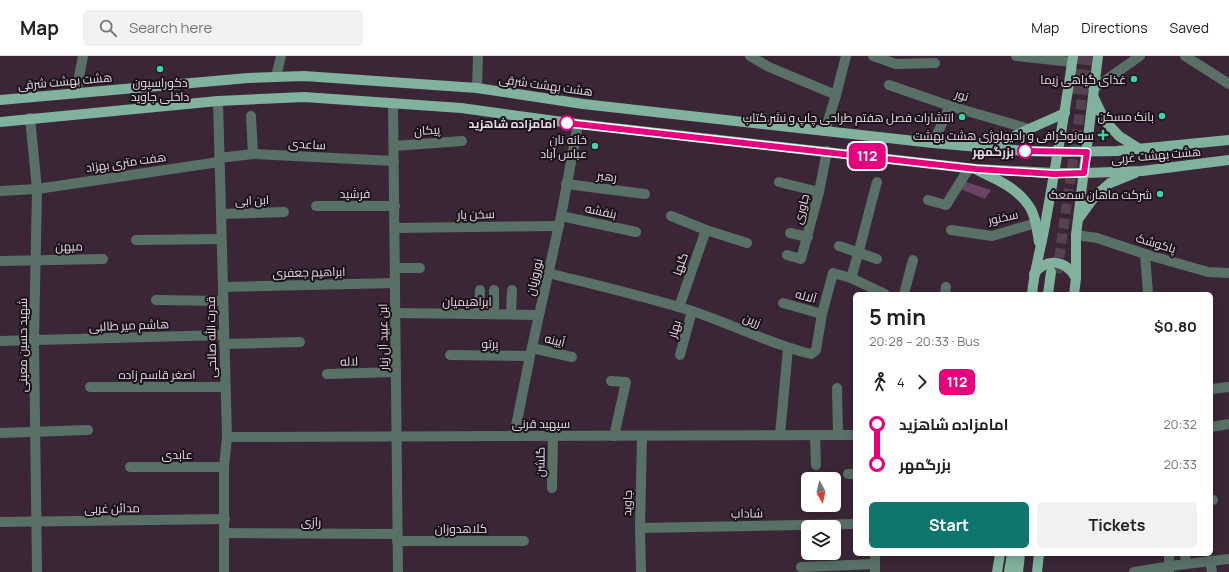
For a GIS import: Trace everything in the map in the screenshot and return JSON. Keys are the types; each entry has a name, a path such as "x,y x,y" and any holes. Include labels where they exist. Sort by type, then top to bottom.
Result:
{"main road":[{"path":"1074,292 1076,278 1076,235 1098,56"},
{"path":"1032,292 1034,275 1040,254 1065,113 1072,59"},
{"name":"هشت بهشت شرقی","path":"0,100 248,78 304,76 476,88 583,104 933,143 1058,152 1087,152"},
{"path":"1093,92 1105,121 1120,136 1140,150"},
{"path":"0,122 218,101 304,97 461,108 578,124 972,168 1054,174 1084,173"},
{"path":"990,148 1065,113"},
{"name":"هشت بهشت غربی","path":"1087,152 1140,150 1229,140"},
{"name":"هشت بهشت غربی","path":"1084,173 1142,171 1229,160"},
{"path":"972,168 1007,184 1023,198 1030,207 1036,223 1040,254"},
{"path":"1078,220 1095,196 1110,183 1142,171"},
{"path":"1034,275 1038,269 1045,265 1060,263 1067,266 1076,278"},
{"path":"1049,292 1054,273 1055,292"},
{"path":"997,572 1000,556"},
{"path":"1009,572 1012,556"},
{"path":"1018,572 1020,556"},
{"path":"1037,572 1039,556"}],"street":[{"path":"76,93 82,56"},
{"path":"276,77 280,56"},
{"path":"476,88 478,56"},
{"path":"750,56 769,67 836,95"},
{"path":"824,131 836,95 846,56"},
{"path":"873,56 896,64 935,63"},
{"path":"1016,56 1072,59"},
{"path":"1093,92 1140,56"},
{"path":"1185,56 1229,84"},
{"name":"نور","path":"889,85 950,106 1029,129"},
{"name":"قدرت الله صالحی","path":"218,101 227,437 224,467 224,572"},
{"name":"ابن عبید آل زیار","path":"393,103 398,572"},
{"path":"933,143 950,106"},
{"path":"251,116 253,154"},
{"name":"شهید حسین معینی","path":"30,118 37,189 34,340 37,572"},
{"name":"نوروزیان","path":"514,436 560,221 578,124"},
{"name":"پیکان","path":"394,146 462,141"},
{"name":"جاوری","path":"787,255 800,259 808,237 828,152"},
{"name":"ساعدی","path":"219,160 253,154 394,161"},
{"name":"هفت متری بهزاد","path":"0,191 37,189 219,160"},
{"path":"928,200 946,205 972,168"},
{"path":"779,182 819,192"},
{"path":"851,278 877,182"},
{"name":"رهبر","path":"566,184 645,194"},
{"name":"فرشید","path":"316,206 395,206"},
{"name":"ابن ابی","path":"221,214 284,212"},
{"path":"671,216 706,230 747,243"},
{"name":"سخن یار","path":"394,228 560,221"},
{"name":"بنفشه","path":"560,221 636,232"},
{"name":"سخنور","path":"952,230 992,236 1036,223"},
{"name":"گلها","path":"679,307 706,230"},
{"path":"790,233 808,237"},
{"name":"پاکوشک","path":"1076,235 1097,238 1144,254 1208,272 1229,273"},
{"path":"136,240 221,239"},
{"path":"839,246 877,259"},
{"path":"1144,254 1148,292"},
{"name":"میهن","path":"0,261 103,259"},
{"path":"905,292 913,260"},
{"path":"395,268 420,268"},
{"name":"زرین","path":"548,273 692,311 788,348 811,354 816,350 822,314 834,273 851,278 873,292"},
{"name":"ابراهیم جعفری","path":"223,287 395,283"},
{"path":"480,290 480,314"},
{"path":"494,290 494,314"},
{"path":"512,290 512,314"},
{"path":"156,300 223,301"},
{"name":"آلاله","path":"783,303 822,314"},
{"name":"بهار","path":"680,355 692,311"},
{"name":"ابراهیمیان","path":"395,313 539,314"},
{"name":"هاشم میر طالبی","path":"0,341 224,340 300,342"},
{"path":"780,435 788,348"},
{"name":"پرتو","path":"450,355 531,352"},
{"name":"آیینه","path":"531,352 572,357"},
{"name":"لاله","path":"327,374 396,372"},
{"path":"611,381 626,382 614,436"},
{"name":"اصغر قاسم زاده","path":"90,387 225,387"},
{"path":"1213,389 1229,387"},
{"path":"837,388 838,435"},
{"path":"1213,427 1229,424"},
{"path":"0,434 88,430"},
{"path":"814,435 816,465"},
{"name":"سپهبد قرنی","path":"227,437 853,435"},
{"name":"گلشن","path":"552,488 553,436"},
{"name":"جاوید","path":"641,572 640,528 642,436"},
{"name":"عابدی","path":"130,467 224,467"},
{"name":"مدائن غربی","path":"0,522 225,519"},
{"name":"شاداب","path":"640,528 853,524"},
{"name":"رازی","path":"224,534 397,538"},
{"name":"کلاهدوزان","path":"397,538 524,541"},
{"path":"1169,556 1169,569"},
{"path":"1134,572 1169,569 1186,559 1210,561 1229,559"},
{"path":"1210,561 1212,572"},
{"path":"801,567 875,563"}],"shaded area":[{"path":"963,181 991,190 985,199 958,188"}],"tunnel":[{"path":"1076,94 1081,56"},
{"path":"1057,273 1088,56"}],"bus line":[{"name":"112","path":"567,123 976,169 1054,174 1084,173 1087,152 1025,151"}],"place":[{"name":"دکوراسیون داخلی جاوید","path":"160,69"},
{"name":"غذای گیاهی زیما","path":"1134,79"},
{"name":"بانک مسکن","path":"1162,116"},
{"name":"انتشارات فصل هفتم طراحی چاپ و نشر کتاب","path":"962,117"},
{"name":"امامزاده شاهزید","path":"567,123"},
{"name":"سونوگرافی و رادیولوژی هشت بهشت","path":"1103,135"},
{"name":"خانه نان عباس آباد","path":"595,146"},
{"name":"بزرگمهر","path":"1025,151"},
{"name":"شرکت ماهان سمعک","path":"1160,194"}]}
